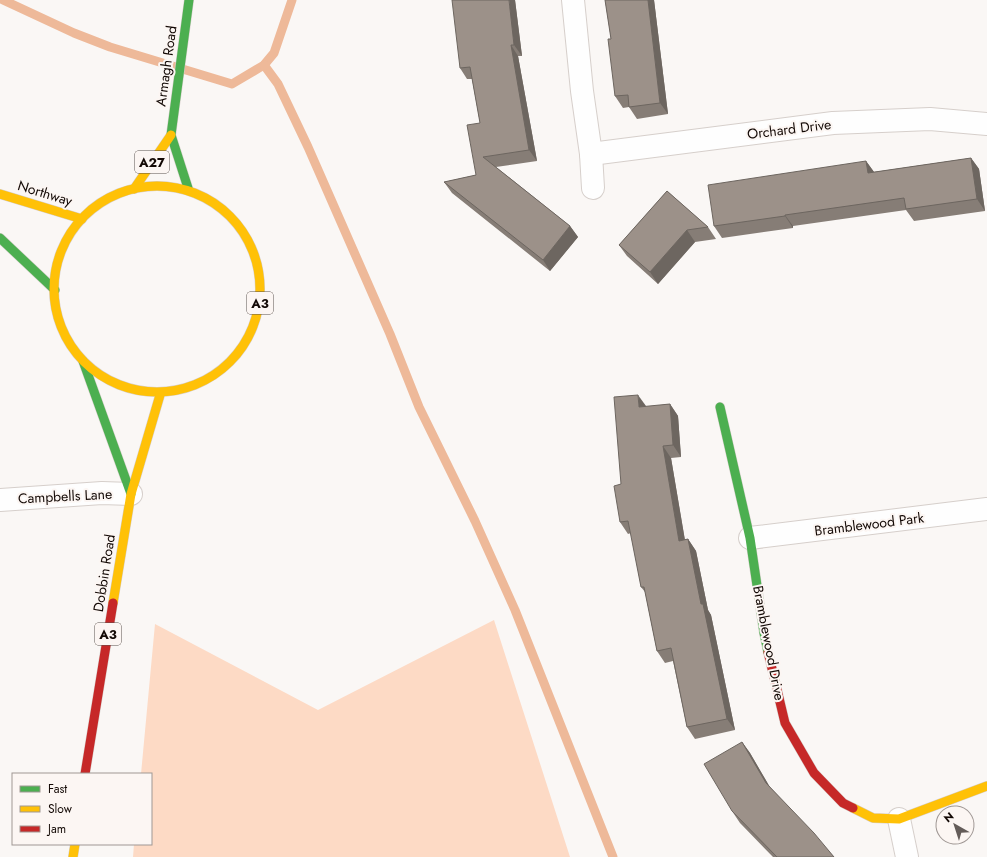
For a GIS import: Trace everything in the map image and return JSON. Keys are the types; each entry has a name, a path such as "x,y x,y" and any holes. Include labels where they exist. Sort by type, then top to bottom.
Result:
{"main road":[{"name":"Armagh Road","path":"134,189 170,135 189,0"},
{"name":"Armagh Road","path":"170,135 188,188"},
{"name":"A3","path":"164,184 188,188 225,212 247,238 258,269 260,302 250,334 231,362 203,381 160,395 108,380 83,361 65,335 55,305 55,273 64,244 82,219 106,200 134,189 164,184"},
{"name":"Northway","path":"0,194 82,219"},
{"path":"0,238 56,290"},
{"name":"Dobbin Road","path":"83,361 131,494"},
{"name":"Dobbin Road","path":"85,773 131,494 160,395"},
{"name":"Bramblewood Drive","path":"720,407 750,538 764,633 785,723 814,773 843,803 873,818 899,819 987,786"},
{"path":"73,857 75,845"}],"street":[{"path":"573,0 582,91 591,154 593,188"},
{"name":"Orchard Drive","path":"591,154 834,123 930,119 987,124"},
{"name":"Campbells Lane","path":"0,500 102,493 131,494"},
{"name":"Bramblewood Park","path":"750,538 987,509"},
{"path":"899,819 907,857"}],"shaded area":[{"path":"494,620 570,857 133,857 134,845 152,845 152,773 141,773 155,624 318,710"}],"building":[{"path":"452,0 509,0 514,45 511,45 529,150 483,157 570,226 543,260 444,182 476,175 467,125 480,123 470,67 460,68"},
{"path":"605,0 648,0 660,103 629,107 628,95 615,96 608,39 611,39"},
{"path":"971,158 977,199 906,209 904,198 714,226 708,185 866,161 868,173"},
{"path":"667,191 708,227 687,230 650,272 619,245"},
{"path":"638,395 639,407 670,404 673,445 663,446 679,541 688,539 727,719 687,727 671,648 657,651 644,587 641,587 628,521 620,522 614,486 621,484 614,397"},
{"path":"742,742 766,783 814,833 834,857 777,857 732,811 704,764"}],"waterway":[{"path":"3,0 74,33 110,47 232,84 264,65 274,53 292,0"},
{"path":"264,65 278,84 308,147 390,334 419,407 475,521 515,610 613,857"}],"traffic: fast":[{"path":"188,188 171,135 189,0"},
{"path":"0,238 55,290"},
{"path":"83,361 131,494"},
{"path":"720,407 750,538 768,652"}],"traffic: slow":[{"path":"134,189 171,135"},
{"path":"157,186 177,188 196,194 222,210 236,224 252,250 258,269 260,289 258,309 252,328 236,354 222,368 196,384 177,390 157,392 137,390 118,384 92,368 78,354 62,328 56,309 54,289 56,269 62,250 78,224 92,210 118,194 137,188 157,186"},
{"path":"0,194 82,219"},
{"path":"113,603 131,494 160,395"},
{"path":"853,808 873,818 899,819 987,786"},
{"path":"73,857 75,845"}],"traffic: jam":[{"path":"85,773 113,603"},
{"path":"768,652 785,723 814,773 843,803 853,808"}]}
